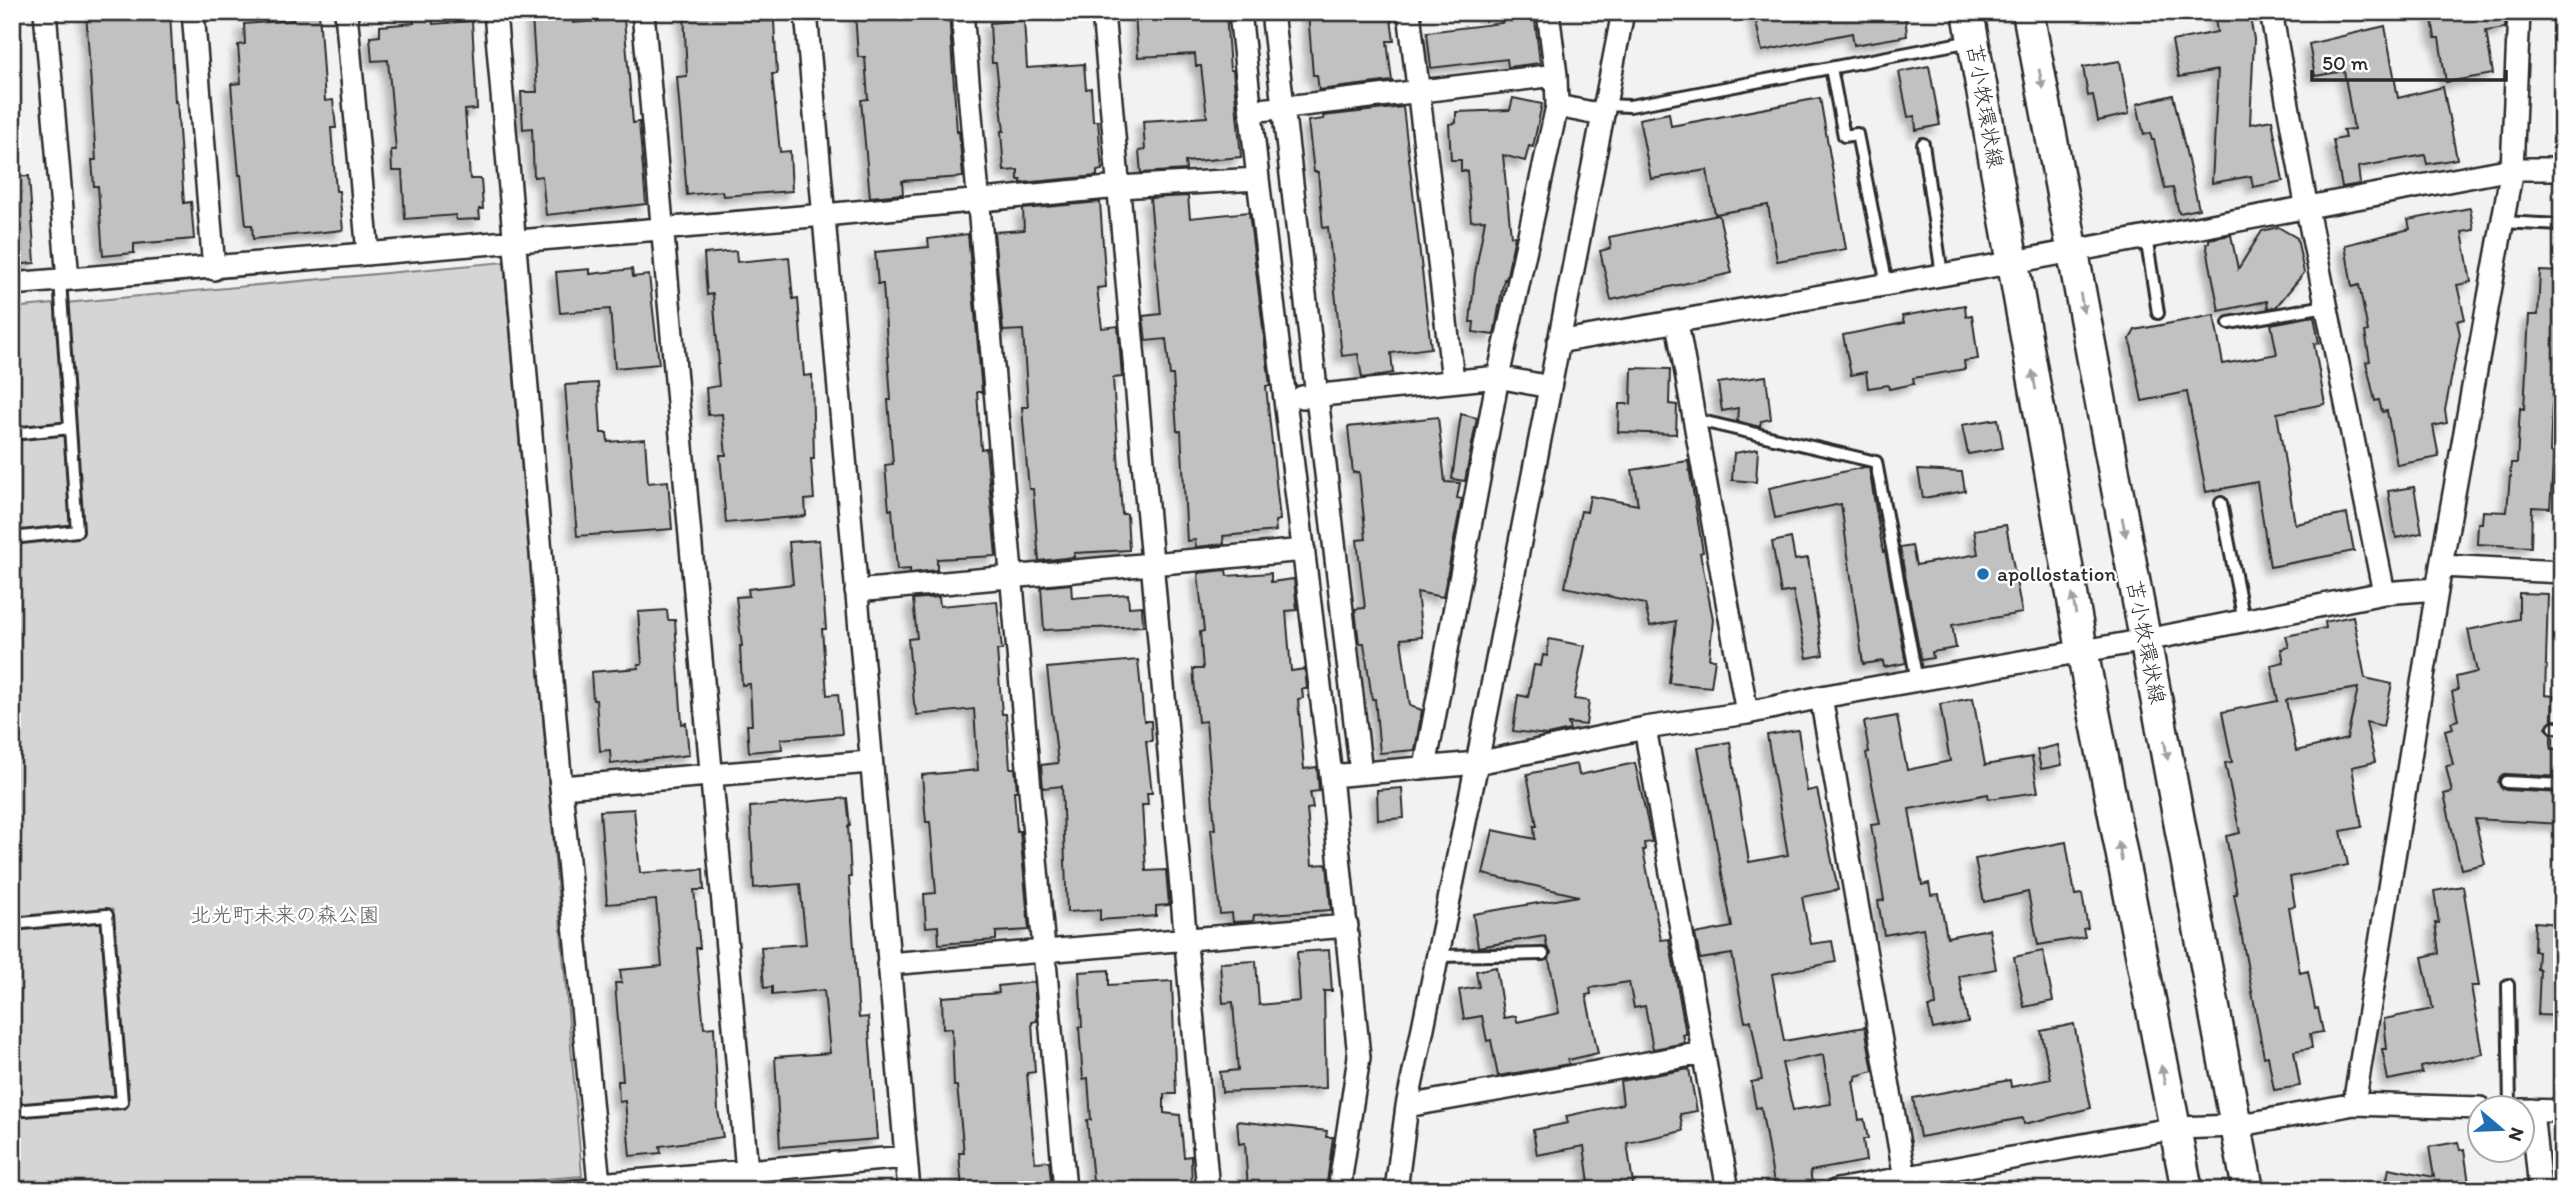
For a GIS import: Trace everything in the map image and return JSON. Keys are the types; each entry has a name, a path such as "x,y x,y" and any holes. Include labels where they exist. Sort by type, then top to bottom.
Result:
{"main road":[{"name":"苫小牧環状線","path":"2028,12 2248,1190"},
{"name":"苫小牧環状線","path":"1971,26 2082,650 2187,1190"}],"street":[{"path":"46,12 64,279"},
{"path":"193,12 214,269"},
{"path":"346,12 368,254"},
{"path":"495,12 561,788 599,1184 906,1157"},
{"path":"643,12 747,1171"},
{"path":"806,12 909,1190"},
{"path":"962,12 1065,1190"},
{"path":"1103,12 1208,1190"},
{"path":"1240,12 1331,776 1359,1056 1339,1190"},
{"path":"1272,12 1361,773"},
{"path":"1409,12 1453,380"},
{"path":"1425,767 1498,377 1557,106 1548,12"},
{"path":"1396,1190 1407,1106 1478,763 1623,12"},
{"path":"2272,12 2307,209 2384,593"},
{"path":"2354,1104 2437,589 2512,169 2519,12"},
{"path":"1252,111 1556,75"},
{"path":"1557,106 1604,110"},
{"path":"1558,342 2307,209 2512,169 2562,169"},
{"path":"12,285 824,215 977,199 1258,179"},
{"path":"1677,323 1747,713"},
{"path":"1286,399 1498,377 1550,387"},
{"path":"856,591 1304,550"},
{"path":"2441,566 2562,572"},
{"path":"1331,776 1478,763 1645,728 1747,713 1821,697 2146,640 2384,593 2437,589"},
{"path":"1821,697 1906,1184"},
{"path":"1645,728 1728,1190"},
{"path":"561,788 870,762"},
{"path":"888,964 1347,926"},
{"path":"1407,1106 1703,1053"},
{"path":"1837,1190 1906,1184 2176,1128 2236,1126 2354,1104 2466,1108"},
{"path":"2536,1110 2562,1111"},
{"path":"2536,1164 2540,1190"}],"lane":[{"path":"1604,110 1831,68 1971,26"},
{"path":"1831,68 1844,136 1857,134 1887,285"},
{"path":"1923,144 1942,275"},
{"path":"2503,222 2562,225"},
{"path":"2146,237 2158,313"},
{"path":"12,538 77,531 64,279"},
{"path":"2229,323 2326,306"},
{"path":"1693,419 1876,462 1917,681"},
{"path":"12,433 70,428"},
{"path":"2221,503 2244,621"},
{"path":"2506,782 2562,785"},
{"path":"12,925 107,915 122,1102 12,1111"},
{"path":"1438,956 1543,954"},
{"path":"2508,985 2510,1094"},
{"path":"533,1190 599,1184"}],"green space":[{"name":"北光町未来の森公園","path":"504,262 582,1176 414,1190 12,1190 12,308"}],"building":[{"path":"86,12 170,12 184,203 191,202 194,239 134,244 134,253 103,256 98,186 94,186 92,160 96,160"},
{"path":"292,12 319,12 325,101 333,100 336,128 331,128 336,191 339,191 343,230 253,239 252,225 246,225 231,84 241,83 238,45 245,44 244,24 293,20"},
{"path":"412,12 432,12 433,24 472,21 477,109 465,110 470,179 481,179 483,209 479,209 480,219 456,220 456,215 405,219 402,171 392,171 391,150 396,150 388,60 372,61 370,37 380,36 380,26 414,23"},
{"path":"684,12 758,12 758,21 774,21 777,74 772,74 780,152 790,151 792,191 723,196 722,191 687,195 677,77 687,76"},
{"path":"855,12 949,12 957,132 959,131 963,177 902,181 903,194 870,197 861,100 868,99 865,57 858,57"},
{"path":"1226,12 1241,157 1185,162 1186,170 1141,173 1139,151 1145,150 1143,121 1207,117 1201,66 1196,66 1195,54 1138,57 1135,14"},
{"path":"1308,12 1390,12 1394,41 1387,41 1392,81 1319,90 1317,75 1313,75"},
{"path":"1534,12 1540,63 1508,67 1507,59 1431,68 1427,32 1502,23 1501,16"},
{"path":"1754,12 1905,12 1907,36 1854,45 1852,33 1762,51"},
{"path":"2214,12 2249,12 2254,39 2250,124 2272,120 2283,181 2253,187 2251,176 2212,183 2218,70 2179,77 2172,41 2217,32"},
{"path":"2431,12 2506,12 2505,28 2486,31 2493,74 2446,82 2439,38 2435,38"},
{"path":"572,13 573,23 624,19 633,123 639,122 646,204 546,215 542,176 534,177 532,128 523,129 521,92 537,92 532,16"},
{"path":"1024,20 1027,68 1084,64 1086,89 1091,88 1093,121 1098,121 1102,170 1097,171 1097,176 1021,183 1021,180 1018,180 1018,170 1004,171 1001,131 1004,131 996,63 992,63 990,23"},
{"path":"2385,26 2398,98 2443,87 2457,159 2427,164 2425,155 2358,167 2360,184 2342,187 2333,140 2345,138 2343,130 2354,129 2344,71 2315,76 2309,44"},
{"path":"2120,61 2129,114 2098,121 2093,95 2088,96 2083,67"},
{"path":"1929,66 1940,125 1916,130 1915,116 1908,117 1899,72"},
{"path":"2173,95 2199,209 2179,213 2173,188 2165,189 2154,140 2150,133 2144,135 2137,104"},
{"path":"1513,98 1542,104 1533,147 1529,146 1525,161 1503,155 1511,236 1515,236 1494,335 1473,332 1474,322 1470,322 1485,220 1471,221 1467,171 1461,171 1461,160 1451,160 1449,124 1456,123 1456,112 1510,110"},
{"path":"1820,98 1846,249 1777,261 1768,205 1715,214 1707,170 1651,179 1639,119 1669,113 1671,126"},
{"path":"1403,107 1431,348 1391,353 1393,373 1362,378 1358,354 1342,356 1328,227 1323,228 1318,172 1314,172 1308,121 1324,119 1323,116"},
{"path":"29,176 35,263 12,265 12,177"},
{"path":"1188,196 1190,218 1249,212 1270,386 1266,386 1280,520 1275,521 1276,531 1223,536 1224,544 1196,547 1195,540 1187,541 1181,431 1177,431 1173,375 1170,375 1166,339 1146,341 1143,316 1161,314 1150,198"},
{"path":"1100,202 1106,287 1097,288 1102,328 1118,326 1122,377 1113,378 1122,514 1127,514 1129,550 1074,553 1074,557 1039,561 1022,407 1028,407 1023,330 1003,331 994,232 1024,230 1023,209"},
{"path":"2470,208 2474,230 2462,232 2471,282 2457,285 2465,319 2457,321 2460,334 2445,410 2447,423 2433,426 2439,457 2397,465 2387,411 2382,412 2379,400 2375,401 2366,362 2370,361 2365,332 2368,331 2359,285 2352,287 2345,245 2410,229 2408,220"},
{"path":"1719,215 1732,273 1611,300 1600,251 1611,248 1609,237"},
{"path":"2278,227 2297,238 2304,273 2276,307 2268,308 2267,301 2219,311 2206,243 2209,243 2209,239 2231,235 2238,269 2262,231"},
{"path":"968,234 982,392 977,392 981,449 986,448 996,556 937,559 937,570 910,573 910,569 897,570 892,509 889,510 885,465 893,464 888,400 891,400 883,284 878,284 875,252 929,247 928,239"},
{"path":"736,251 737,262 789,257 793,299 798,298 804,376 812,375 814,459 811,459 814,499 805,500 806,516 726,523 720,455 726,455 722,414 708,415 706,388 719,386 719,364 713,294 707,295 704,254"},
{"path":"590,269 590,274 632,269 633,277 649,275 659,364 615,368 610,309 560,313 556,272"},
{"path":"2540,271 2562,272 2562,393 2561,404 2552,404 2550,452 2554,453 2550,508 2532,507 2531,547 2477,544 2478,523 2482,523 2483,511 2507,512 2511,463 2517,463 2520,408 2524,409 2529,315 2538,315"},
{"path":"1965,305 1966,316 1972,315 1978,359 1964,361 1965,369 1913,378 1914,384 1889,389 1888,385 1868,388 1866,372 1851,375 1843,335 1904,323 1902,316"},
{"path":"2214,315 2223,364 2277,354 2271,324 2314,316 2319,343 2314,344 2325,404 2277,413 2295,524 2347,514 2354,551 2270,567 2257,482 2206,492 2187,392 2142,401 2130,339 2135,330"},
{"path":"1632,368 1670,369 1669,404 1677,405 1676,434 1618,432 1619,404 1631,404"},
{"path":"1766,376 1771,419 1761,421 1760,427 1737,421 1738,408 1722,411 1718,383"},
{"path":"598,383 601,433 607,433 608,442 645,439 648,483 668,481 672,529 577,536 565,385"},
{"path":"1461,414 1477,418 1465,481 1452,479"},
{"path":"1438,417 1445,482 1460,483 1457,498 1462,499 1443,597 1417,592 1422,637 1401,639 1410,706 1422,710 1415,750 1380,753 1375,699 1372,699 1364,643 1359,643 1355,609 1365,608 1357,540 1366,539 1359,472 1353,473 1348,427"},
{"path":"1998,419 2003,448 1968,454 1962,425"},
{"path":"1758,449 1756,482 1732,480 1734,453"},
{"path":"1688,461 1703,552 1700,553 1713,619 1709,659 1715,659 1711,687 1669,683 1676,621 1650,626 1645,604 1565,587 1581,511 1587,512 1590,496 1638,505 1632,470"},
{"path":"1869,468 1906,663 1884,667 1883,661 1863,664 1841,504 1775,518 1769,488"},
{"path":"1918,470 1962,472 1965,491 1923,498"},
{"path":"2414,487 2422,533 2396,538 2388,491"},
{"path":"2006,525 2022,613 1952,625 1956,648 1932,652 1933,658 1921,660 1900,548 1912,546 1916,565 1978,554 1974,530"},
{"path":"1791,538 1795,560 1808,558 1823,655 1807,658 1793,591 1781,593 1772,542"},
{"path":"819,540 826,629 822,629 827,695 838,694 842,734 781,739 782,749 749,752 747,725 752,725 750,684 742,685 742,646 736,597 749,596 748,589 793,584 789,542"},
{"path":"1226,570 1227,576 1271,573 1271,582 1294,579 1297,610 1286,611 1291,671 1305,669 1307,689 1302,689 1303,698 1298,699 1304,769 1317,767 1319,791 1310,792 1313,808 1307,809 1312,865 1327,864 1331,910 1254,915 1253,921 1233,922 1232,913 1220,914 1211,829 1215,829 1206,721 1198,722 1193,669 1203,669 1200,632 1204,631 1198,573"},
{"path":"1071,584 1072,598 1128,594 1129,607 1142,606 1143,626 1044,630 1041,587"},
{"path":"2519,593 2548,594 2545,695 2553,696 2552,720 2546,727 2551,734 2551,749 2562,749 2562,777 2506,774 2500,777 2498,782 2501,788 2506,790 2562,793 2562,824 2475,819 2485,864 2461,869 2444,794 2452,792 2446,766 2453,765 2445,730 2453,728 2451,722 2458,720 2452,692 2458,690 2456,677 2477,672 2468,630 2519,619"},
{"path":"939,597 940,606 997,601 1002,650 997,650 1002,714 1006,714 1010,768 1015,768 1017,831 1020,831 1029,930 996,932 996,940 939,944 938,926 926,927 924,894 936,893 930,822 926,822 922,775 978,770 974,709 917,715 914,703 908,639 917,638 913,599"},
{"path":"667,610 668,620 675,620 682,724 686,723 689,755 611,764 610,750 600,751 591,672 639,668 638,664 642,664 638,612"},
{"path":"2353,616 2365,678 2392,684 2383,726 2366,722 2375,762 2352,767 2362,827 2341,831 2348,865 2290,877 2295,906 2289,907 2300,973 2308,971 2315,1009 2318,1008 2323,1032 2310,1034 2312,1048 2294,1051 2300,1086 2274,1090 2268,1056 2264,1057 2226,836 2240,833 2225,763 2232,762 2222,712 2278,701 2271,665 2284,662 2281,649 2289,647 2286,636 2326,628 2325,622","holes":["2358,688 2347,739 2296,751 2286,700"]},
{"path":"1549,639 1585,646 1574,699 1589,701 1586,725 1568,723 1570,730 1547,735 1513,731 1518,695 1528,697 1534,665 1541,666 1543,655 1547,656"},
{"path":"1138,660 1144,721 1151,721 1152,741 1146,741 1152,793 1147,793 1148,805 1142,805 1146,871 1166,870 1169,905 1156,906 1156,916 1100,920 1100,910 1067,912 1062,786 1043,788 1041,765 1058,763 1047,668"},
{"path":"1973,698 1985,765 2032,757 2038,792 1989,799 1988,794 1909,809 1922,885 1929,883 1931,895 1939,894 1947,937 1989,929 1996,969 1959,976 1968,1022 1933,1029 1928,1007 1936,1006 1935,995 1923,928 1884,935 1878,901 1884,900 1871,825 1880,824 1866,753 1869,752 1864,722 1897,716 1907,770 1950,761 1940,704"},
{"path":"1798,730 1807,791 1817,789 1838,890 1802,897 1811,944 1832,941 1836,962 1772,974 1784,1041 1865,1027 1873,1071 1856,1076 1853,1081 1859,1120 1864,1119 1868,1139 1863,1139 1866,1161 1810,1171 1812,1182 1775,1189 1761,1107 1756,1108 1751,1082 1762,1080 1751,1020 1745,1022 1732,954 1700,959 1695,934 1732,927 1698,747 1730,742 1749,862 1788,855 1767,735","holes":["1823,1055 1831,1104 1793,1110 1782,1063"]},
{"path":"2058,745 2062,765 2041,769 2037,750"},
{"path":"1635,763 1652,842 1644,843 1643,850 1661,940 1669,939 1686,1034 1683,1035 1685,1043 1653,1049 1645,1006 1634,1008 1629,982 1590,988 1591,994 1586,995 1598,1053 1568,1060 1569,1064 1498,1076 1491,1040 1487,1041 1482,1016 1464,1019 1459,990 1479,987 1476,971 1496,967 1504,1018 1516,1016 1517,1022 1559,1013 1549,959 1551,953 1545,936 1478,947 1473,914 1579,896 1483,874 1493,830 1535,839 1534,826 1537,826 1527,774 1577,764 1579,775"},
{"path":"1402,788 1404,818 1378,820 1377,790"},
{"path":"847,798 850,826 849,877 859,1018 868,1017 877,1139 780,1147 775,1057 830,1053 824,990 772,995 772,987 764,988 761,947 806,944 800,884 754,888 750,807"},
{"path":"634,809 640,873 703,869 704,890 694,890 700,948 696,948 704,1028 714,1027 718,1111 723,1137 660,1146 661,1153 630,1156 625,1101 619,1102 618,1081 623,1081 615,983 622,983 620,970 662,966 656,900 607,904 600,811"},
{"path":"2066,842 2075,895 2082,894 2088,928 2083,929 2085,937 2038,945 2028,892 1984,902 1975,859"},
{"path":"2463,886 2479,986 2471,986 2483,1054 2421,1067 2422,1073 2388,1080 2382,1049 2387,1049 2384,1019 2433,1009 2422,957 2439,953 2435,923 2439,923 2434,891"},
{"path":"2535,922 2562,924 2562,1016 2538,1015 2540,970 2537,969 2538,952 2534,951"},
{"path":"1329,950 1332,991 1324,991 1326,1088 1222,1092 1220,1072 1238,1070 1233,1002 1223,1003 1220,963 1256,961 1259,1005 1300,1001 1297,952"},
{"path":"2043,951 2053,1001 2024,1007 2014,957"},
{"path":"1109,970 1109,985 1172,981 1176,1094 1164,1094 1164,1113 1180,1115 1184,1157 1191,1156 1192,1190 1094,1190 1087,1120 1091,1120 1088,1078 1083,1079 1079,1027 1082,1027 1079,972"},
{"path":"1034,982 1037,1021 1032,1022 1035,1072 1027,1073 1035,1162 1049,1161 1052,1190 962,1190 959,1153 964,1153 957,1086 954,1086 952,1028 943,1029 942,997 999,993 998,986"},
{"path":"2074,1024 2091,1108 2024,1124 2023,1118 1920,1137 1913,1098 2010,1080 2011,1087 2051,1079 2041,1031"},
{"path":"1689,1069 1697,1111 1680,1114 1683,1131 1627,1143 1634,1190 1590,1190 1584,1146 1537,1155 1533,1130 1568,1123 1566,1116 1623,1104 1620,1081"},
{"path":"1237,1121 1327,1131 1326,1137 1333,1137 1326,1190 1248,1190 1245,1143 1239,1144"},
{"path":"2458,1142 2460,1150 2464,1149 2470,1190 2385,1190 2389,1168 2434,1177 2429,1147"}],"place":[{"name":"apollostation","path":"1983,574"}]}
